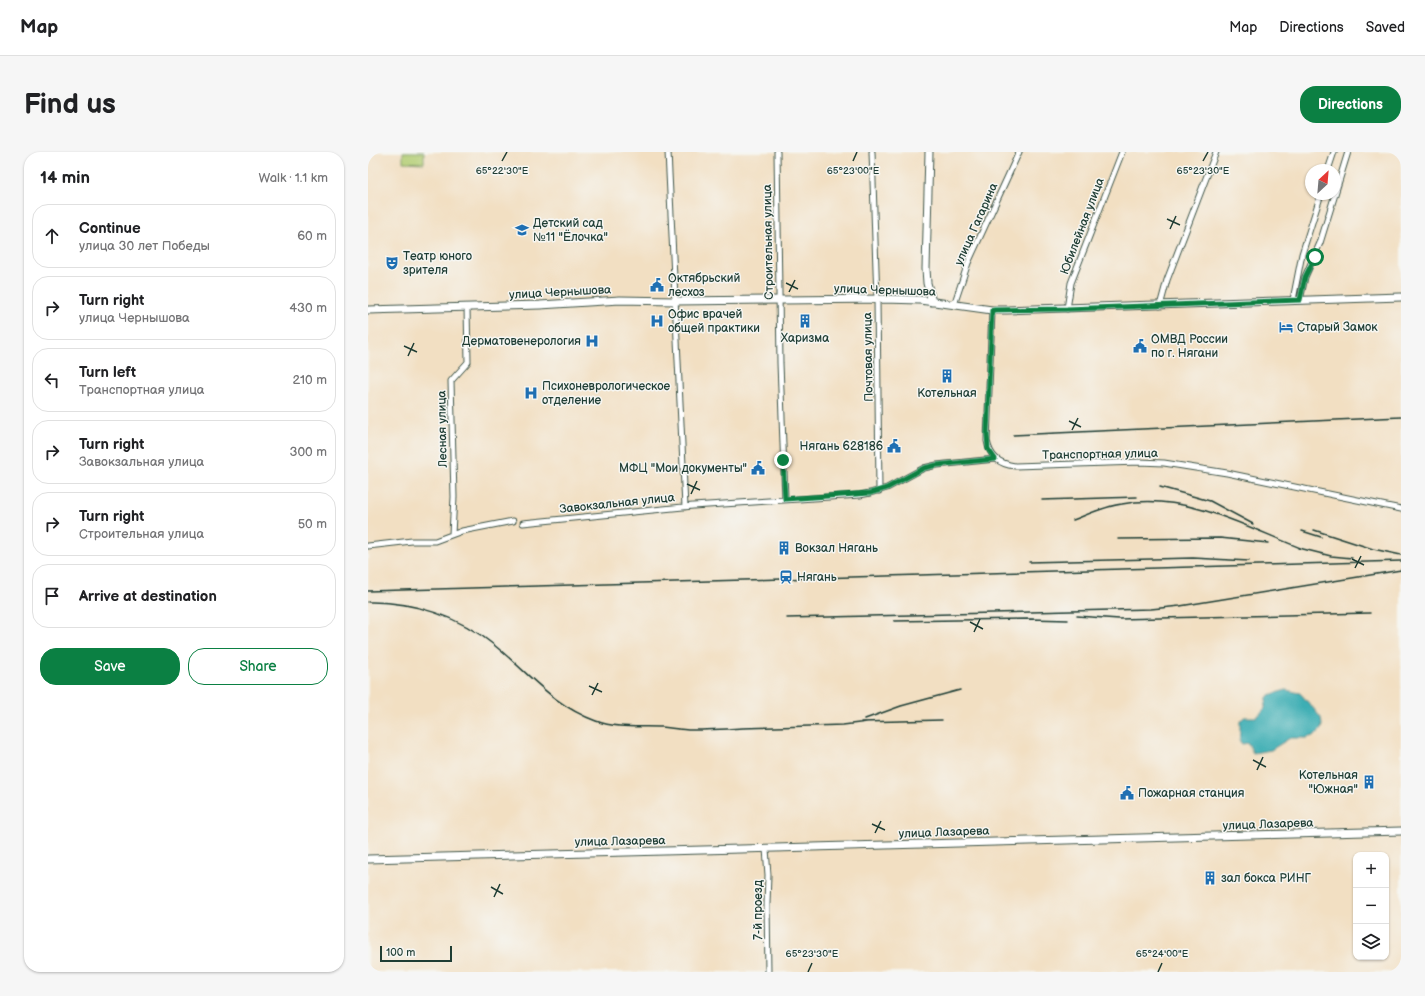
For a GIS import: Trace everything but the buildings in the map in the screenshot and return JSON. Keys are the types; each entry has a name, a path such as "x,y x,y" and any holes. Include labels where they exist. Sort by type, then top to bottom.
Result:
{"main road":[{"path":"929,152 926,269 927,283 932,302"},
{"name":"улица Чернышова","path":"368,310 578,304 620,300 675,301 877,299 932,302 992,310 1067,309 1401,297"},
{"name":"улица Лазарева","path":"368,858 766,849 1401,831"}],"street":[{"path":"668,152 685,507"},
{"name":"Строительная улица","path":"777,152 780,363 785,499"},
{"name":"Почтовая улица","path":"872,152 877,299 879,491"},
{"name":"улица Гагарина","path":"954,305 968,263 1020,152"},
{"name":"Юбилейная улица","path":"1067,309 1070,283 1122,152"},
{"path":"1160,306 1167,280 1216,152"},
{"path":"1330,164 1334,152"},
{"path":"1296,300 1315,257 1348,152"},
{"path":"1296,300 1302,254 1319,200"},
{"path":"1302,254 1308,259 1315,257"},
{"name":"Лесная улица","path":"452,534 454,498 451,381 468,362 467,307"},
{"path":"992,310 987,434 988,449 995,459"},
{"name":"Завокзальная улица","path":"523,523 685,507 860,495 879,491 924,468 937,465 995,459"},
{"name":"Транспортная улица","path":"995,459 1008,465 1015,466 1139,462 1164,463 1227,473 1401,509"},
{"path":"368,546 412,541 435,541 452,534 513,521"},
{"name":"7-й проезд","path":"766,849 768,875 768,972"}],"green space":[{"path":"403,152 424,152 424,163 403,162"}],"water":[{"path":"1286,690 1300,693 1321,718 1321,729 1313,736 1306,738 1290,738 1271,750 1253,753 1248,743 1242,744 1240,742 1240,721 1244,717 1255,717 1259,715 1265,708 1269,695"}],"railway":[{"path":"1013,435 1401,417"},
{"path":"1160,487 1210,501 1253,524"},
{"path":"1042,500 1137,497"},
{"path":"1073,520 1109,506 1146,502 1169,503 1192,507 1215,514 1303,549"},
{"path":"1314,530 1373,549 1401,555"},
{"path":"1302,531 1321,537"},
{"path":"1118,539 1220,538 1268,543"},
{"path":"1299,548 1331,556 1352,558"},
{"path":"1029,562 1193,558 1249,561"},
{"path":"368,591 1401,561"},
{"path":"787,618 1151,609 1180,606 1401,570"},
{"path":"368,602 385,602 419,608 466,626 494,645 542,688 566,706 580,714 604,724 628,727 662,727 711,730 843,725 867,722"},
{"path":"1077,616 1119,619 1370,613"},
{"path":"894,621 1030,619 1068,620"},
{"path":"865,719 901,706 960,690"},
{"path":"861,722 942,720"}],"place":[{"name":"Детский сад №11 \"Ёлочка\"","path":"522,230"},
{"name":"Театр юного зрителя","path":"392,263"},
{"name":"Октябрьский лесхоз","path":"657,285"},
{"name":"Офис врачей общей практики","path":"657,321"},
{"name":"Харизма","path":"805,321"},
{"name":"Старый Замок","path":"1286,327"},
{"name":"Дерматовенерология","path":"592,341"},
{"name":"ОМВД России по г. Нягани","path":"1140,346"},
{"name":"Котельная","path":"947,376"},
{"name":"Психоневрологическое отделение","path":"531,393"},
{"name":"Нягань 628186","path":"894,446"},
{"name":"МФЦ \"Мои документы\"","path":"758,468"},
{"name":"Вокзал Нягань","path":"784,548"},
{"name":"Нягань","path":"786,577"},
{"name":"Котельная \"Южная\"","path":"1369,782"},
{"name":"Пожарная станция","path":"1127,793"},
{"name":"зал бокса РИНГ","path":"1210,878"}],"route":[{"path":"783,460 785,499 860,495 887,488 924,468 937,465 995,459 988,449 987,441 992,310 1067,309 1300,300 1305,277 1315,257"}]}
